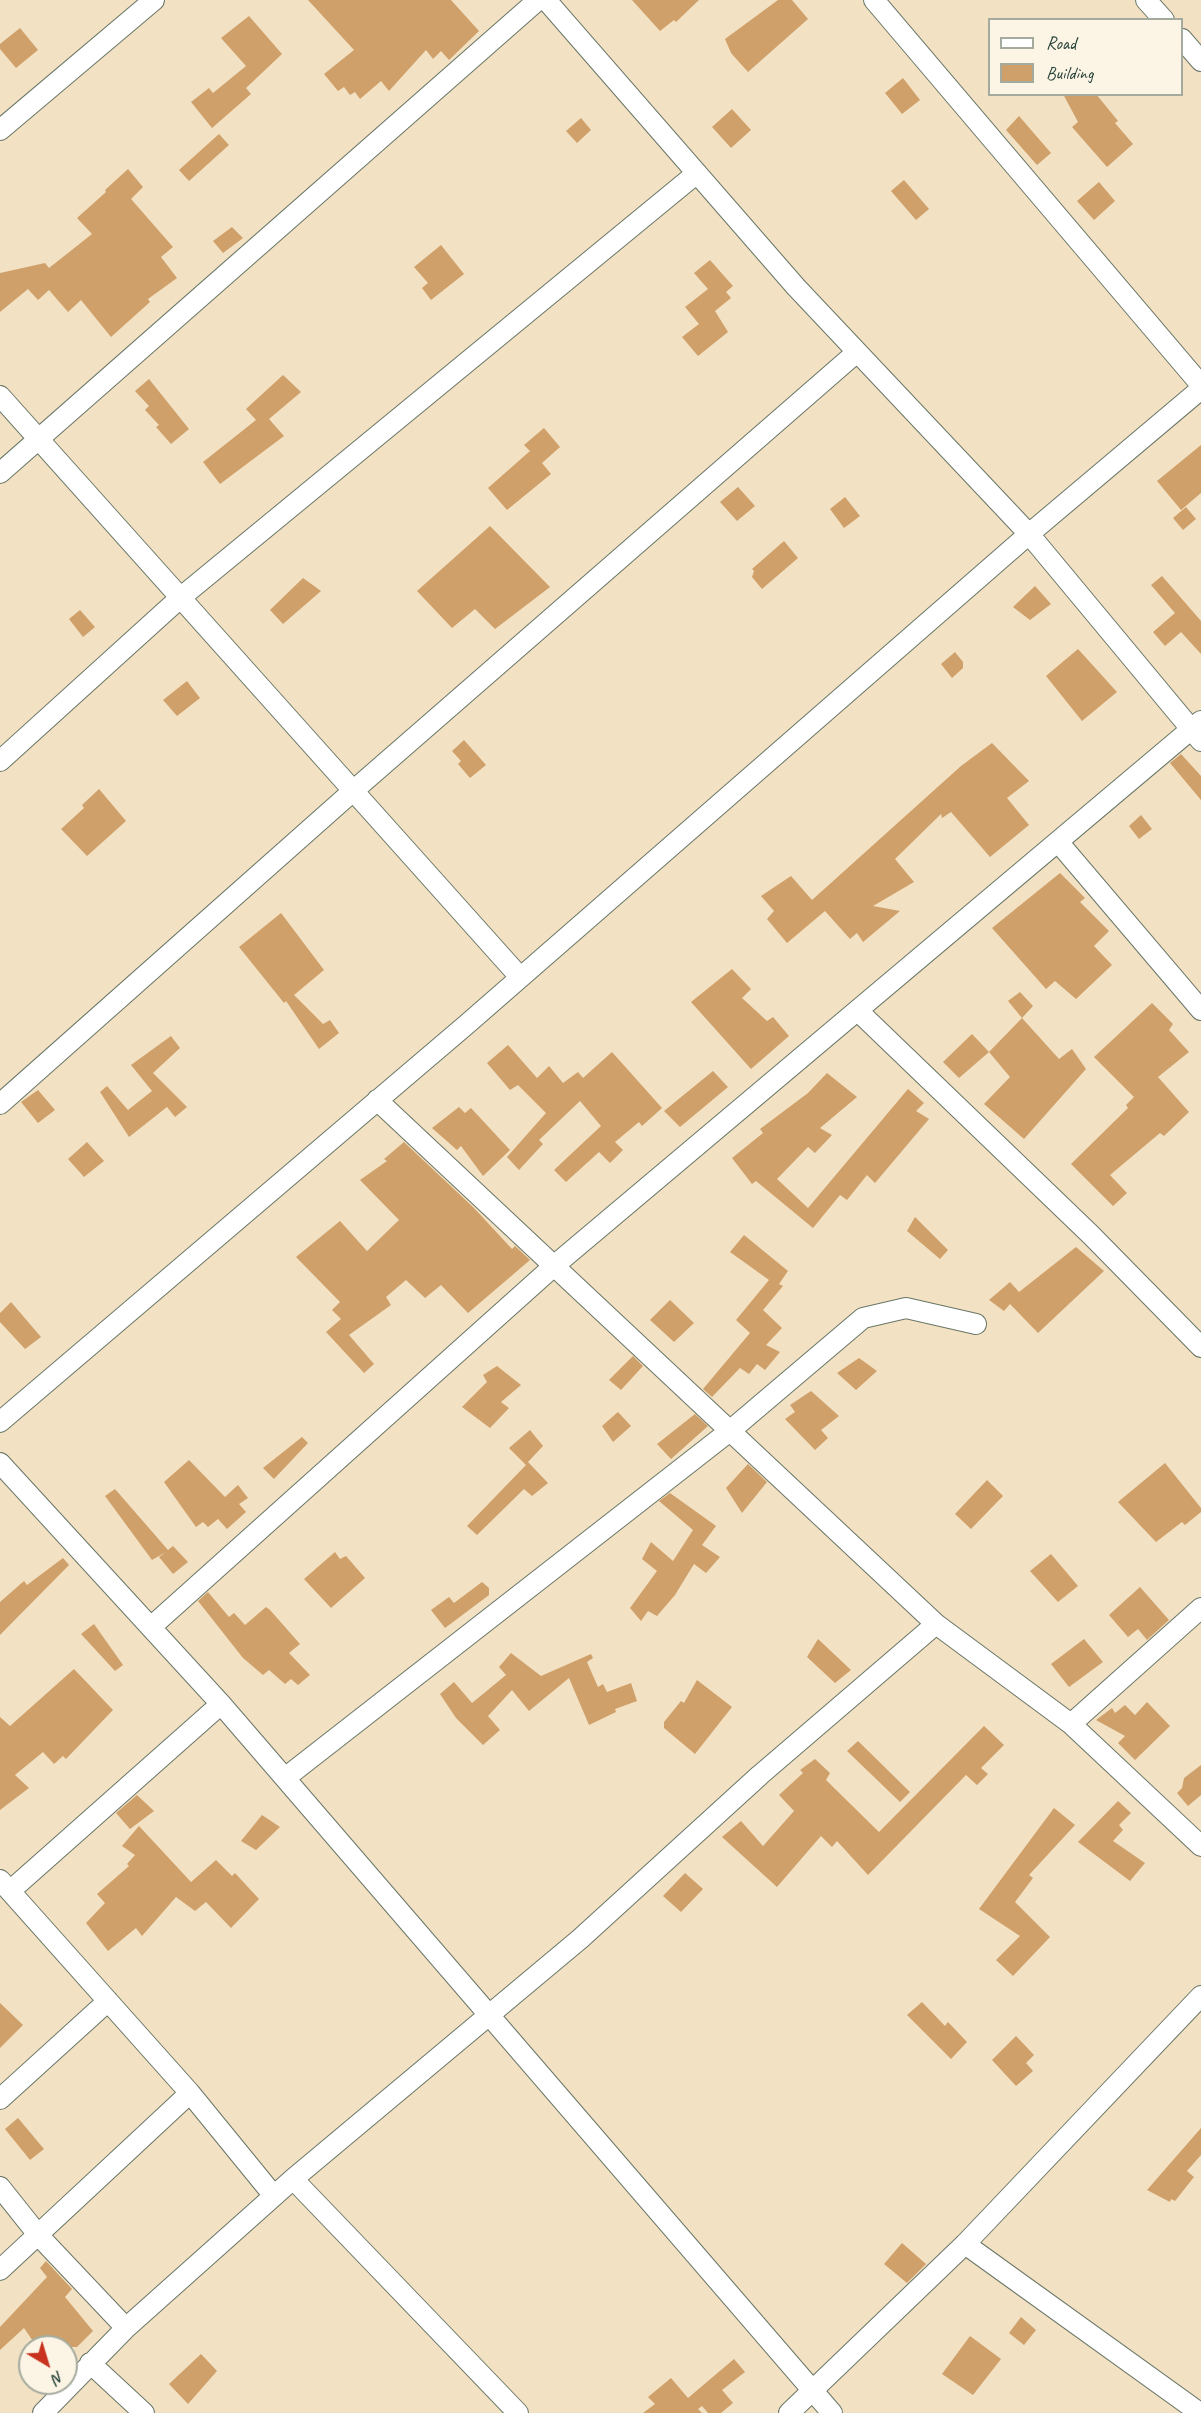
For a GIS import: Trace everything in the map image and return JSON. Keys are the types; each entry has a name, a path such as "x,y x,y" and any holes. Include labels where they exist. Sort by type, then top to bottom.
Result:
{"street":[{"path":"0,130 154,0"},
{"path":"0,473 538,0"},
{"path":"151,1627 555,1265 1059,843 1198,731 1029,534 857,352 546,0"},
{"path":"0,1422 466,1025 519,976 1201,387 874,0"},
{"path":"1146,0 1162,18"},
{"path":"1183,40 1201,61"},
{"path":"0,761 180,598 697,173"},
{"path":"0,1104 353,791 857,352"},
{"path":"0,396 519,976"},
{"path":"1059,843 1201,1010"},
{"path":"858,1011 1091,1235 1201,1347"},
{"path":"376,1100 555,1265 936,1624 1071,1724 1201,1846"},
{"path":"285,1778 731,1430 863,1318 906,1308 975,1324"},
{"path":"0,1463 221,1704 832,2413"},
{"path":"1071,1724 1201,1608"},
{"path":"44,2413 126,2328 293,2179 580,1939 760,1775 936,1624"},
{"path":"221,1704 5,1885 189,2092 274,2196"},
{"path":"789,2413 965,2244 1201,1996"},
{"path":"0,2099 108,2001"},
{"path":"0,2270 39,2236 189,2092"},
{"path":"293,2179 518,2413"},
{"path":"0,2187 39,2236 126,2328"},
{"path":"965,2244 1200,2413"},
{"path":"90,2363 144,2413"}],"building":[{"path":"308,0 451,0 479,31 449,60 441,51 433,59 426,50 389,91 381,81 360,99 355,92 350,95 344,87 338,91 324,74 354,50"},
{"path":"632,0 699,0 676,22 674,20 660,31"},
{"path":"778,0 792,0 808,19 748,72 731,53 725,39"},
{"path":"249,16 282,54 246,88 251,94 212,128 191,102 209,88 213,93 246,66 221,38"},
{"path":"20,28 38,50 16,68 0,49 0,44"},
{"path":"903,78 920,100 902,114 885,93"},
{"path":"1064,96 1098,96 1118,121 1115,123 1133,144 1107,167 1072,127 1078,122"},
{"path":"732,109 751,130 731,148 712,127"},
{"path":"1019,116 1051,153 1037,165 1006,130"},
{"path":"581,118 591,130 577,143 566,131"},
{"path":"219,134 229,145 189,181 179,170"},
{"path":"128,169 143,187 131,199 173,247 161,257 177,278 148,299 150,302 111,337 81,300 68,312 49,290 38,300 28,289 0,312 0,273 45,263 49,268 92,234 77,218"},
{"path":"904,180 929,209 916,220 891,191"},
{"path":"1099,182 1115,201 1094,220 1077,201"},
{"path":"232,227 243,238 223,253 213,241"},
{"path":"441,245 464,274 431,300 422,288 428,283 414,267"},
{"path":"710,260 733,286 726,292 731,298 715,311 728,332 698,356 682,337 699,324 685,307 708,289 694,273"},
{"path":"283,375 301,392 269,419 284,436 220,484 203,462 256,420 246,409"},
{"path":"149,379 189,429 171,444 156,427 159,425 145,410 149,406 135,391"},
{"path":"544,428 560,447 542,463 551,474 507,510 488,488 530,451 524,445"},
{"path":"1201,445 1201,493 1181,510 1157,481"},
{"path":"738,487 755,506 737,521 720,502"},
{"path":"845,497 860,516 844,528 830,509"},
{"path":"1186,507 1196,519 1183,530 1173,518"},
{"path":"490,526 550,587 495,629 475,609 452,628 417,591"},
{"path":"784,541 798,558 762,589 752,577 754,571 752,569"},
{"path":"1162,576 1201,621 1201,654 1181,632 1165,646 1153,632 1175,613 1151,585"},
{"path":"303,578 321,591 283,624 270,610"},
{"path":"1035,586 1051,604 1030,620 1013,607"},
{"path":"80,610 95,627 83,637 69,619"},
{"path":"1078,649 1117,692 1082,721 1046,676"},
{"path":"955,652 963,662 963,668 952,678 941,664"},
{"path":"187,681 200,698 177,716 163,700"},
{"path":"464,740 486,765 470,778 458,764 461,761 452,751"},
{"path":"992,743 1029,781 1007,798 1029,825 990,857 951,812 942,818 941,814 895,859 914,882 873,906 900,911 863,942 857,933 850,939 825,911 787,943 767,919 774,911 761,896 791,876 812,900 961,766"},
{"path":"1181,754 1201,776 1201,800 1170,763"},
{"path":"99,789 126,821 87,856 61,829 84,808 82,805"},
{"path":"1141,815 1152,829 1139,839 1129,826"},
{"path":"1060,873 1085,898 1080,902 1109,931 1094,946 1112,965 1076,999 1055,981 1046,989 992,928"},
{"path":"281,913 324,970 294,995 323,1024 330,1020 339,1033 319,1049 286,1001 284,1003 239,947"},
{"path":"732,969 751,989 742,998 767,1021 773,1017 789,1036 751,1069 691,1002"},
{"path":"1020,992 1033,1006 1022,1018 1008,1001"},
{"path":"1152,1003 1173,1024 1169,1030 1189,1052 1158,1077 1189,1112 1164,1136 1160,1133 1110,1175 1127,1193 1113,1206 1071,1164 1128,1108 1126,1105 1134,1097 1094,1057"},
{"path":"1022,1018 1059,1059 1072,1049 1086,1069 1024,1139 984,1104 1010,1077 989,1052"},
{"path":"972,1034 989,1052 959,1078 943,1062"},
{"path":"171,1036 180,1048 153,1073 187,1107 175,1117 167,1107 129,1137 100,1092 107,1086 128,1110 152,1091 131,1065"},
{"path":"508,1045 537,1078 549,1066 563,1083 578,1072 583,1078 612,1052 662,1108 642,1126 639,1122 615,1142 623,1150 610,1163 599,1152 566,1182 554,1170 601,1126 580,1101 539,1140 543,1144 519,1170 507,1157 546,1113 518,1085 510,1090 487,1063"},
{"path":"713,1071 728,1087 680,1127 664,1111"},
{"path":"827,1073 857,1097 820,1128 832,1135 815,1153 808,1147 777,1179 808,1208 908,1089 924,1103 916,1111 929,1119 875,1183 867,1175 847,1200 840,1195 813,1228 756,1181 752,1184 732,1158 763,1133 760,1129 808,1093"},
{"path":"38,1090 55,1110 38,1123 21,1102"},
{"path":"459,1107 465,1113 471,1108 510,1150 483,1176 461,1146 457,1150 432,1128"},
{"path":"87,1142 104,1161 84,1177 68,1159"},
{"path":"404,1142 474,1208 512,1249 515,1246 530,1260 468,1313 441,1285 425,1298 406,1280 386,1297 391,1305 349,1335 374,1364 364,1373 326,1332 341,1319 332,1310 340,1302 296,1257 340,1221 367,1251 399,1220 360,1180 387,1161 384,1159"},
{"path":"915,1217 948,1250 940,1259 907,1231"},
{"path":"744,1235 788,1271 779,1284 783,1286 763,1310 782,1328 766,1345 780,1352 765,1370 757,1364 749,1374 740,1368 712,1397 703,1389 750,1333 736,1320 769,1280 730,1252"},
{"path":"1076,1247 1104,1271 1038,1333 1010,1304 1004,1311 989,1300 1010,1282 1019,1292"},
{"path":"670,1300 694,1323 674,1342 650,1320"},
{"path":"11,1302 41,1337 25,1349 0,1322 0,1313"},
{"path":"633,1356 643,1366 621,1390 609,1380"},
{"path":"859,1358 877,1371 856,1390 837,1373"},
{"path":"497,1366 521,1385 501,1402 509,1408 490,1428 462,1407 487,1382 483,1375"},
{"path":"811,1391 839,1416 821,1430 828,1438 815,1450 785,1419 795,1412 790,1405"},
{"path":"618,1412 631,1426 613,1442 602,1426"},
{"path":"695,1414 708,1426 671,1459 657,1444"},
{"path":"530,1430 543,1446 528,1462 548,1483 532,1496 524,1489 477,1535 467,1526 526,1465 509,1448"},
{"path":"302,1437 308,1443 274,1479 263,1468"},
{"path":"189,1460 225,1497 238,1485 248,1498 239,1504 246,1512 227,1529 218,1519 208,1527 203,1522 196,1527 164,1482"},
{"path":"1165,1463 1201,1508 1201,1512 1185,1525 1182,1522 1156,1542 1118,1502"},
{"path":"748,1464 767,1482 742,1513 726,1488"},
{"path":"987,1480 1003,1496 971,1529 955,1514"},
{"path":"115,1489 168,1550 173,1546 188,1562 173,1574 159,1557 166,1552 152,1560 105,1496"},
{"path":"670,1493 716,1526 702,1545 720,1557 706,1573 694,1564 675,1595 657,1616 648,1611 641,1621 630,1608 657,1571 642,1559 651,1542 673,1561 693,1530 659,1501"},
{"path":"335,1552 340,1559 346,1556 365,1578 331,1608 304,1579"},
{"path":"1051,1554 1078,1586 1058,1602 1030,1571"},
{"path":"63,1558 69,1565 0,1635 0,1602 24,1581 27,1585"},
{"path":"482,1582 489,1588 489,1595 445,1628 431,1610 449,1597 454,1603"},
{"path":"1140,1587 1169,1620 1147,1640 1138,1629 1128,1637 1109,1615"},
{"path":"208,1592 229,1617 234,1613 245,1625 266,1607 270,1610 300,1644 289,1653 310,1675 298,1685 291,1679 285,1684 269,1670 263,1675 243,1658 198,1601"},
{"path":"94,1624 123,1665 115,1671 81,1634"},
{"path":"818,1639 851,1670 835,1683 807,1657"},
{"path":"1084,1639 1103,1662 1069,1687 1051,1664"},
{"path":"511,1653 541,1676 591,1654 593,1658 587,1662 598,1687 603,1684 607,1692 631,1683 637,1701 615,1709 616,1712 589,1725 569,1678 529,1711 512,1690 488,1716 500,1730 483,1745 456,1718 440,1694 454,1682 472,1703 506,1675 499,1667"},
{"path":"74,1669 113,1710 66,1759 63,1756 54,1764 43,1752 15,1775 29,1788 0,1810 0,1717 10,1726"},
{"path":"697,1680 732,1707 695,1754 664,1728 664,1722 681,1701 684,1703"},
{"path":"1147,1702 1170,1726 1135,1760 1118,1743 1125,1736 1096,1720 1112,1708 1115,1713 1125,1705 1135,1715"},
{"path":"984,1726 1004,1745 981,1768 988,1774 977,1785 966,1775 868,1875 837,1841 832,1847 821,1836 777,1887 722,1837 741,1821 763,1846 794,1811 779,1795 803,1773 800,1770 815,1759 830,1773 826,1780 879,1832"},
{"path":"858,1741 910,1792 900,1802 847,1751"},
{"path":"1201,1765 1201,1795 1188,1806 1177,1793 1182,1788 1184,1778"},
{"path":"137,1795 154,1811 130,1829 116,1813"},
{"path":"1118,1801 1131,1813 1119,1825 1123,1830 1113,1841 1145,1863 1130,1881 1078,1842"},
{"path":"1054,1808 1075,1825 1029,1875 1033,1878 1015,1902 1050,1937 1013,1976 996,1960 1020,1936 979,1909"},
{"path":"262,1815 280,1827 256,1850 241,1841"},
{"path":"139,1826 191,1882 216,1860 232,1876 235,1873 259,1899 231,1928 206,1902 195,1911 176,1897 142,1936 136,1928 108,1951 86,1923 105,1903 97,1894 129,1866 127,1864 135,1855 122,1846"},
{"path":"685,1873 703,1889 681,1912 663,1896"},
{"path":"922,2002 945,2026 948,2022 967,2042 951,2059 907,2015"},
{"path":"0,2003 23,2025 0,2048"},
{"path":"1016,2036 1034,2055 1026,2063 1033,2071 1016,2086 992,2060"},
{"path":"18,2118 44,2149 30,2160 5,2129"},
{"path":"1201,2128 1201,2155 1187,2171 1194,2177 1175,2201 1171,2199 1170,2202 1147,2190"},
{"path":"902,2243 926,2264 907,2283 884,2264"},
{"path":"46,2261 72,2289 65,2297 93,2331 78,2346 78,2335 29,2335 24,2328 0,2350 0,2327 47,2277 40,2268"},
{"path":"1021,2317 1036,2330 1024,2345 1009,2333"},
{"path":"970,2336 1001,2359 973,2395 942,2374"},
{"path":"201,2354 217,2371 188,2404 169,2384"},
{"path":"734,2359 745,2372 722,2390 733,2403 721,2413 708,2413 702,2406 698,2409 702,2413 643,2413 655,2404 648,2397 671,2378 688,2398"}]}
